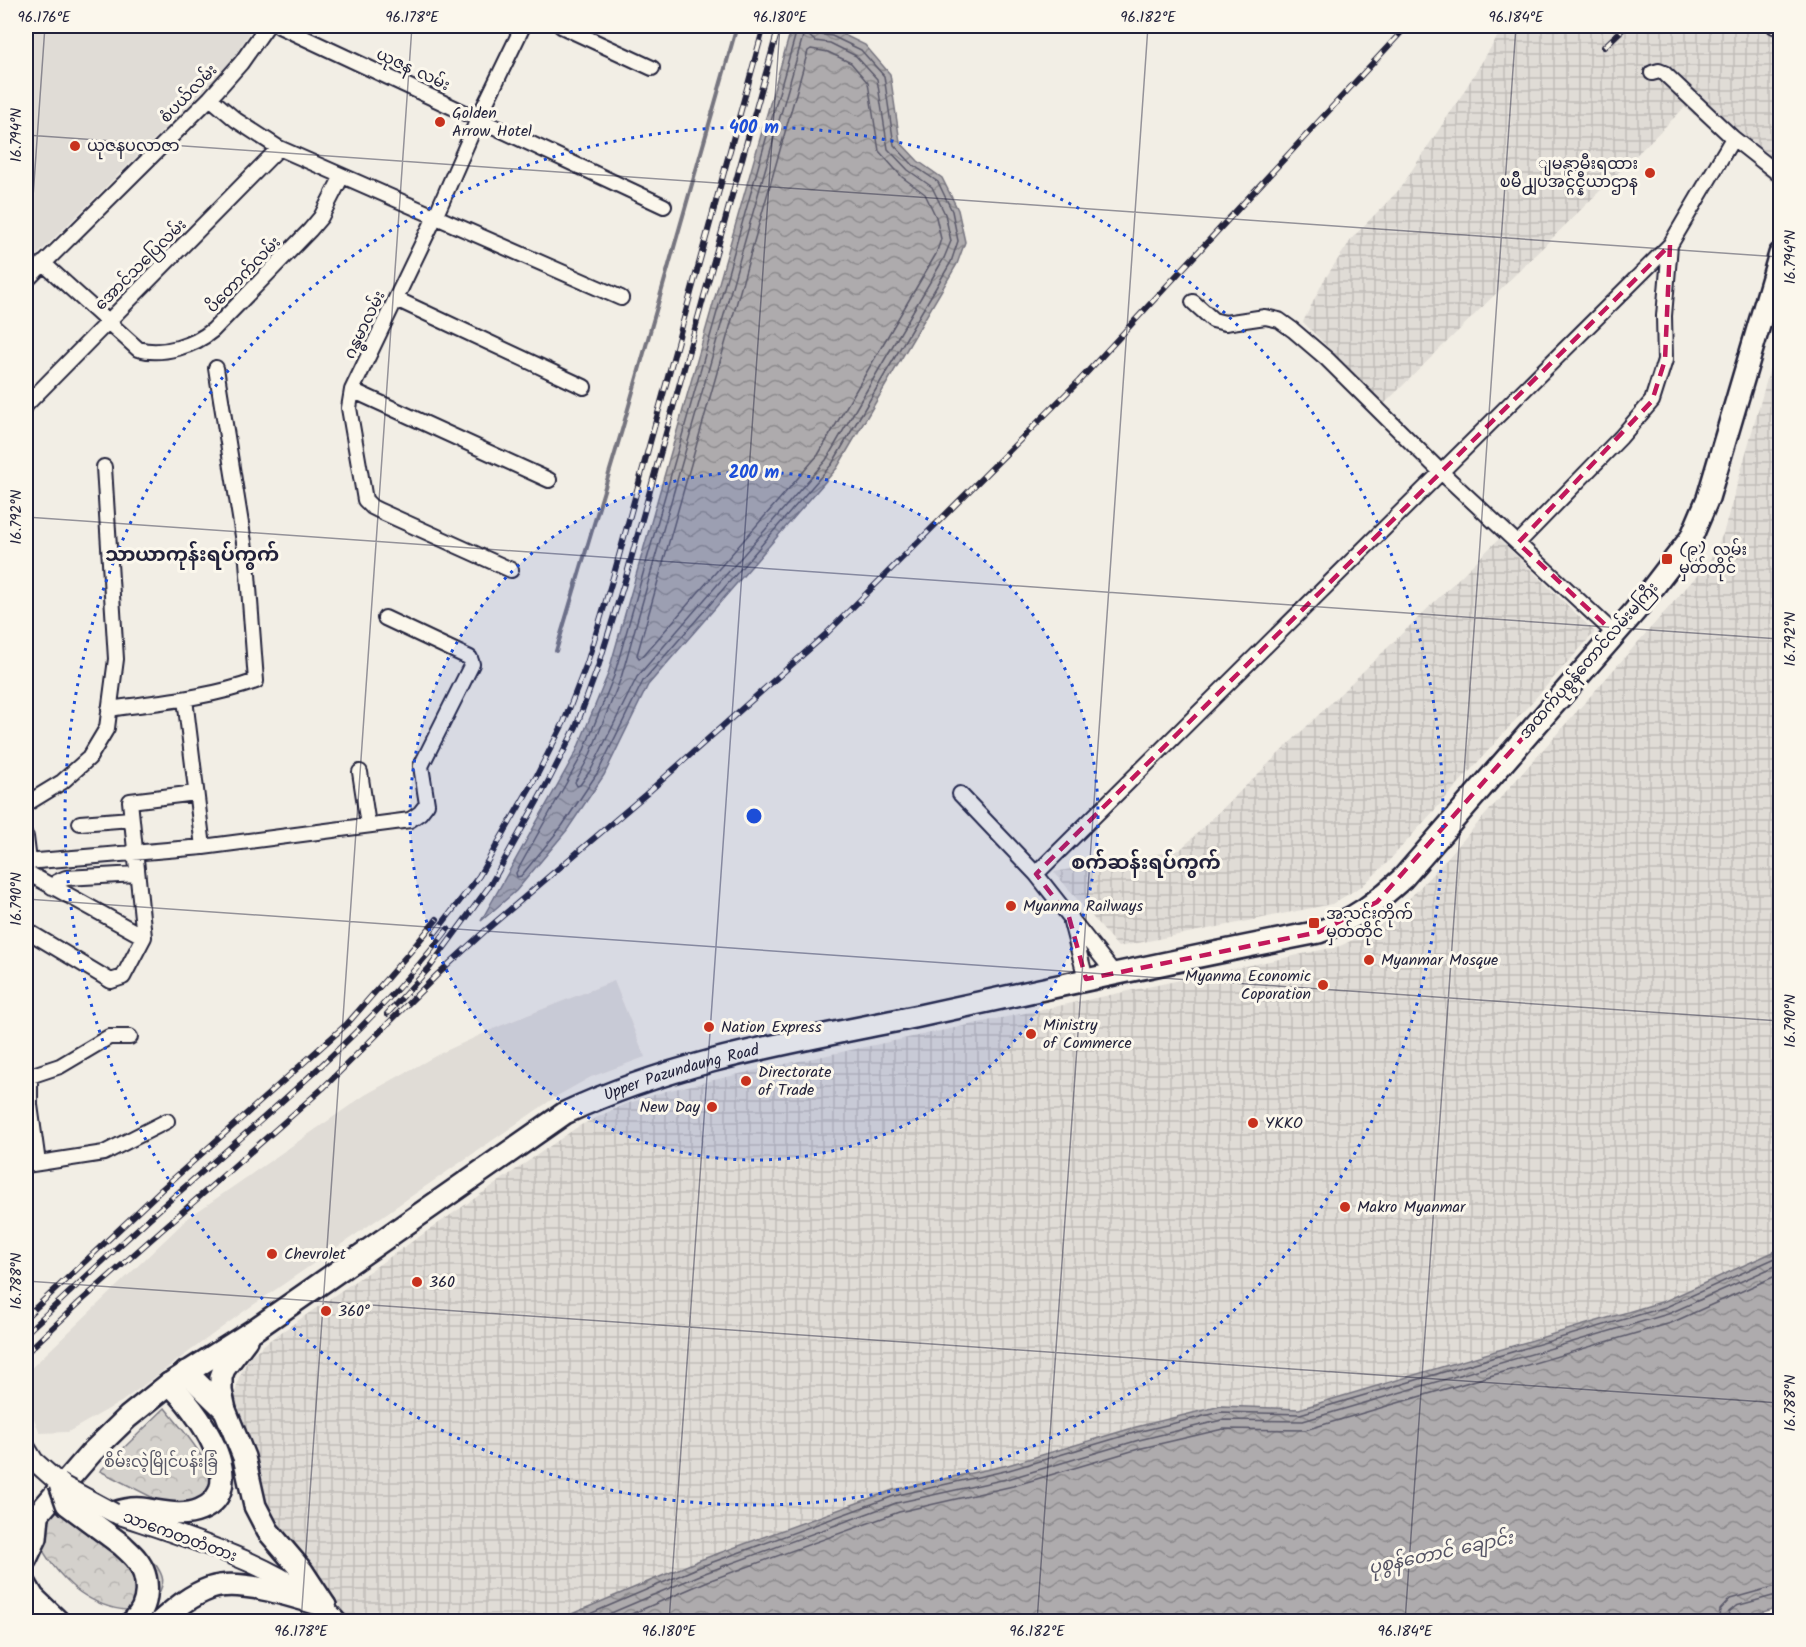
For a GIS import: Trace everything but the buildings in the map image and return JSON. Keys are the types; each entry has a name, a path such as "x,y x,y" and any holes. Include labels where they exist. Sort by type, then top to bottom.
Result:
{"main road":[{"name":"အထက်ပုစွန်တောင်လမ်းမကြီး","path":"1319,932 1346,922 1377,902 1403,878 1635,611 1691,538 1708,498 1780,254"},
{"name":"Upper Pazundaung Road","path":"178,1378 254,1330 565,1113 606,1094 647,1079 751,1050 1319,932"},
{"path":"254,1330 224,1369 221,1377 220,1384 225,1410 244,1457 259,1515 268,1531 302,1571 331,1614"},
{"path":"178,1378 225,1410"},
{"path":"114,1513 139,1509 174,1514 192,1512 206,1507 218,1496 222,1485 217,1451 197,1415 179,1393 178,1378"},
{"path":"26,1559 36,1538 32,1522 91,1454 128,1417 178,1378"},
{"name":"သာကေတတံတား","path":"30,1454 60,1484 114,1513 262,1568 293,1585 331,1614"},
{"path":"60,1484 67,1504 122,1545 137,1560 146,1582 147,1598 143,1609 132,1622"},
{"path":"160,1622 191,1597 212,1588 233,1584 331,1614"},
{"path":"26,1585 33,1598 59,1622"},
{"path":"26,1617 30,1622"}],"street":[{"name":"စံပယ်လမ်း","path":"26,280 210,98 241,63 267,26"},
{"name":"ယုဇန လမ်း","path":"279,26 664,206"},
{"name":"ဂန္ဓမာလမ်း","path":"511,570 381,511 364,500 349,408 352,390 523,26"},
{"path":"561,26 652,68"},
{"path":"1774,26 1780,28"},
{"path":"1652,73 1659,71 1664,73 1733,138 1780,175"},
{"path":"210,98 236,120 279,148 621,298"},
{"path":"1036,874 1670,245 1733,138"},
{"name":"အောင်သပြေလမ်း","path":"26,405 279,148"},
{"name":"ပိတောက်လမ်း","path":"107,322 138,349 145,351 170,350 200,341 321,217 342,176"},
{"path":"1518,543 1652,401 1665,360 1664,316 1670,245"},
{"path":"43,263 107,322"},
{"path":"396,299 584,387"},
{"path":"1193,302 1214,320 1225,323 1265,317 1279,320 1293,330 1327,359 1440,471 1615,634"},
{"path":"109,709 185,699 256,681 247,561 216,368"},
{"path":"352,390 549,480"},
{"path":"26,804 62,782 89,758 107,728 116,659 104,467"},
{"path":"27,865 203,847 410,820 427,804 421,766 472,664 470,658 385,618"},
{"path":"185,699 203,847"},
{"path":"360,772 368,825"},
{"path":"26,930 111,981 123,977 144,937 129,804 132,800 196,793"},
{"path":"960,794 1036,874 1113,973"},
{"path":"80,824 131,819"},
{"path":"26,837 27,865 52,887 144,937"},
{"path":"52,887 66,878 136,874"},
{"path":"1069,917 1086,979"},
{"path":"130,1037 109,1037 60,1066 30,1076 32,1164 104,1153 167,1121"}],"highlighted area":[{"path":"1670,245 1665,360 1652,401 1518,543 1615,634 1377,902 1319,932 1086,979 1069,917 1036,874"}],"shaded area":[{"name":"ယုဇနပလာဇာ","path":"34,26 254,26 228,66 26,266 26,34"},
{"path":"1504,26 1780,26 1780,174 1777,186 1685,107 1384,404 1303,322 1324,280 1353,237 1398,191 1458,101"},
{"path":"1780,333 1780,1249 1665,1301 1298,1409 1221,1406 1136,1427 1008,1465 893,1490 700,1560 555,1621 351,1621 286,1540 268,1507 245,1426 234,1398 239,1377 250,1356 579,1126 623,1105 666,1091 757,1070 1340,946 1372,931 1406,902 1440,866 1709,562 1723,534"},
{"path":"1499,539 1595,632 1386,864 1362,886 1332,904 1118,947 1054,872 1180,850"},
{"path":"614,981 645,1057 591,1077 557,1096 243,1312 121,1402 68,1432 40,1433 26,1400 26,1373 188,1218 365,1095 439,1054 500,1026"}],"green space":[{"name":"စိမ်းလဲ့မြိုင်ပန်းခြံ","path":"165,1408 200,1454 209,1474 210,1483 206,1497 175,1509 100,1471"},
{"name":"စိမ်းလဲ့မြိုင်ပန်းခြံ","path":"70,1491 156,1565 163,1583 158,1595 150,1604 140,1609 128,1610 90,1599 71,1585 50,1561 34,1532"}],"water":[{"path":"792,26 834,30 865,45 890,74 900,142 918,161 942,178 958,210 965,242 957,264 837,468 648,685 604,775 567,830 516,891 481,921 576,752 608,674"},
{"name":"ပုစွန်တောင် ချောင်း","path":"1780,1249 1780,1607 1732,1621 555,1621 700,1560 893,1490 1008,1465 1136,1427 1221,1406 1299,1409 1665,1301"}],"waterway":[{"path":"556,651 622,430 737,26"}],"railway":[{"path":"435,933 479,876 536,777 564,722 587,663 614,574 764,26"},
{"path":"387,1014 430,967 491,884 576,727 598,667 626,577 779,26"},
{"path":"26,1353 80,1302 323,1088 438,974 486,930 645,795 825,635 1079,381 1407,26"},
{"path":"1604,47 1626,26"},
{"path":"26,1317 161,1190 347,1024 437,919"},
{"path":"26,1333 145,1222 356,1032 419,965 448,929"}],"place":[{"name":"Golden Arrow Hotel","path":"440,122"},
{"name":"ယုဇနပလာဇာ","path":"75,146"},
{"name":"ျမန္မာ့မီးရထား ၿမိဳ႕ျပအင္ဂ်င္နီယာဌာန","path":"1650,173"},
{"name":"(၉) လမ်း မှတ်တိုင်","path":"1667,559"},
{"name":"Myanma Railways","path":"1011,906"},
{"name":"အသင်းတိုက် မှတ်တိုင်","path":"1314,923"},
{"name":"Myanmar Mosque","path":"1369,960"},
{"name":"Myanma Economic Coporation","path":"1323,985"},
{"name":"Nation Express","path":"709,1027"},
{"name":"Ministry of Commerce","path":"1031,1034"},
{"name":"Directorate of Trade","path":"746,1081"},
{"name":"New Day","path":"712,1107"},
{"name":"YKKO","path":"1253,1123"},
{"name":"Makro Myanmar","path":"1345,1207"},
{"name":"Chevrolet","path":"272,1254"},
{"name":"360","path":"417,1282"},
{"name":"360°","path":"326,1311"}],"district":[{"name":"သာယာကုန်းရပ်ကွက်","path":"192,556"},
{"name":"စက်ဆန်းရပ်ကွက်","path":"1146,864"}]}
